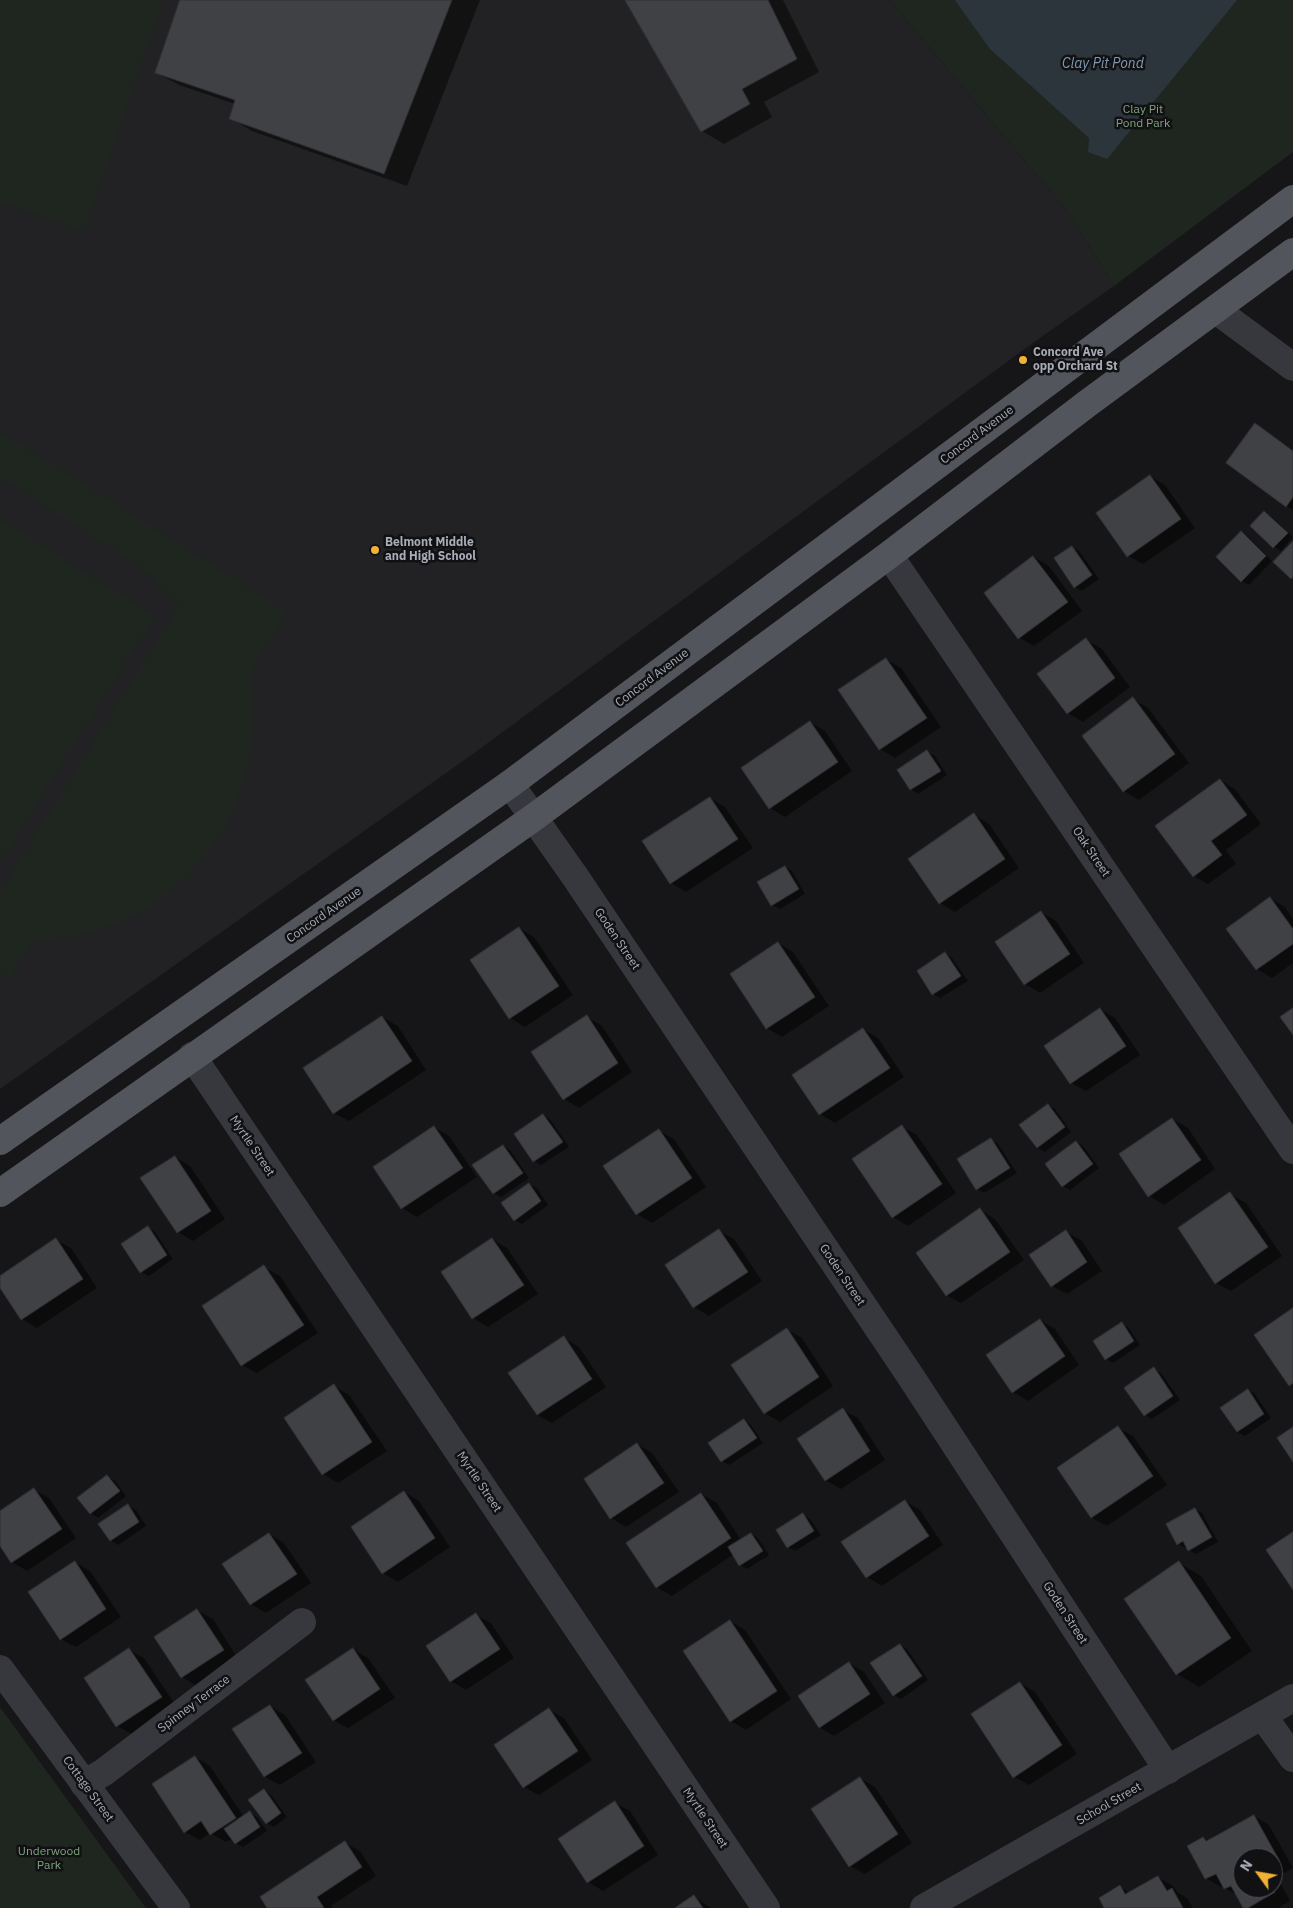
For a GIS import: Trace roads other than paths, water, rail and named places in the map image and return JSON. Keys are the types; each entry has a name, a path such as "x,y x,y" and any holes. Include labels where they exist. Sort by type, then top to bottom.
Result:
{"main road":[{"name":"Concord Avenue","path":"0,1141 510,784 1293,199"},
{"path":"0,1193 192,1056 533,818 889,555 1088,402 1293,252"}],"street":[{"path":"1216,310 1293,367"},
{"name":"Oak Street","path":"889,555 1293,1150"},
{"name":"Goden Street","path":"510,784 581,886 903,1366 1168,1770"},
{"name":"Myrtle Street","path":"192,1056 766,1908"},
{"name":"Spinney Terrace","path":"84,1784 104,1772 302,1622"},
{"name":"Cottage Street","path":"0,1669 176,1908"},
{"name":"School Street","path":"924,1908 1293,1698"},
{"path":"1263,1716 1293,1758"}],"water":[{"name":"Clay Pit Pond","path":"955,0 1237,0 1107,159 1088,152 1089,138 990,49"}],"place":[{"name":"Concord Ave opp Orchard St","path":"1023,360"},
{"name":"Belmont Middle and High School","path":"375,550"}],"park label":[{"name":"Clay Pit Pond Park","path":"1143,117"},
{"name":"Underwood Park","path":"49,1859"}]}
